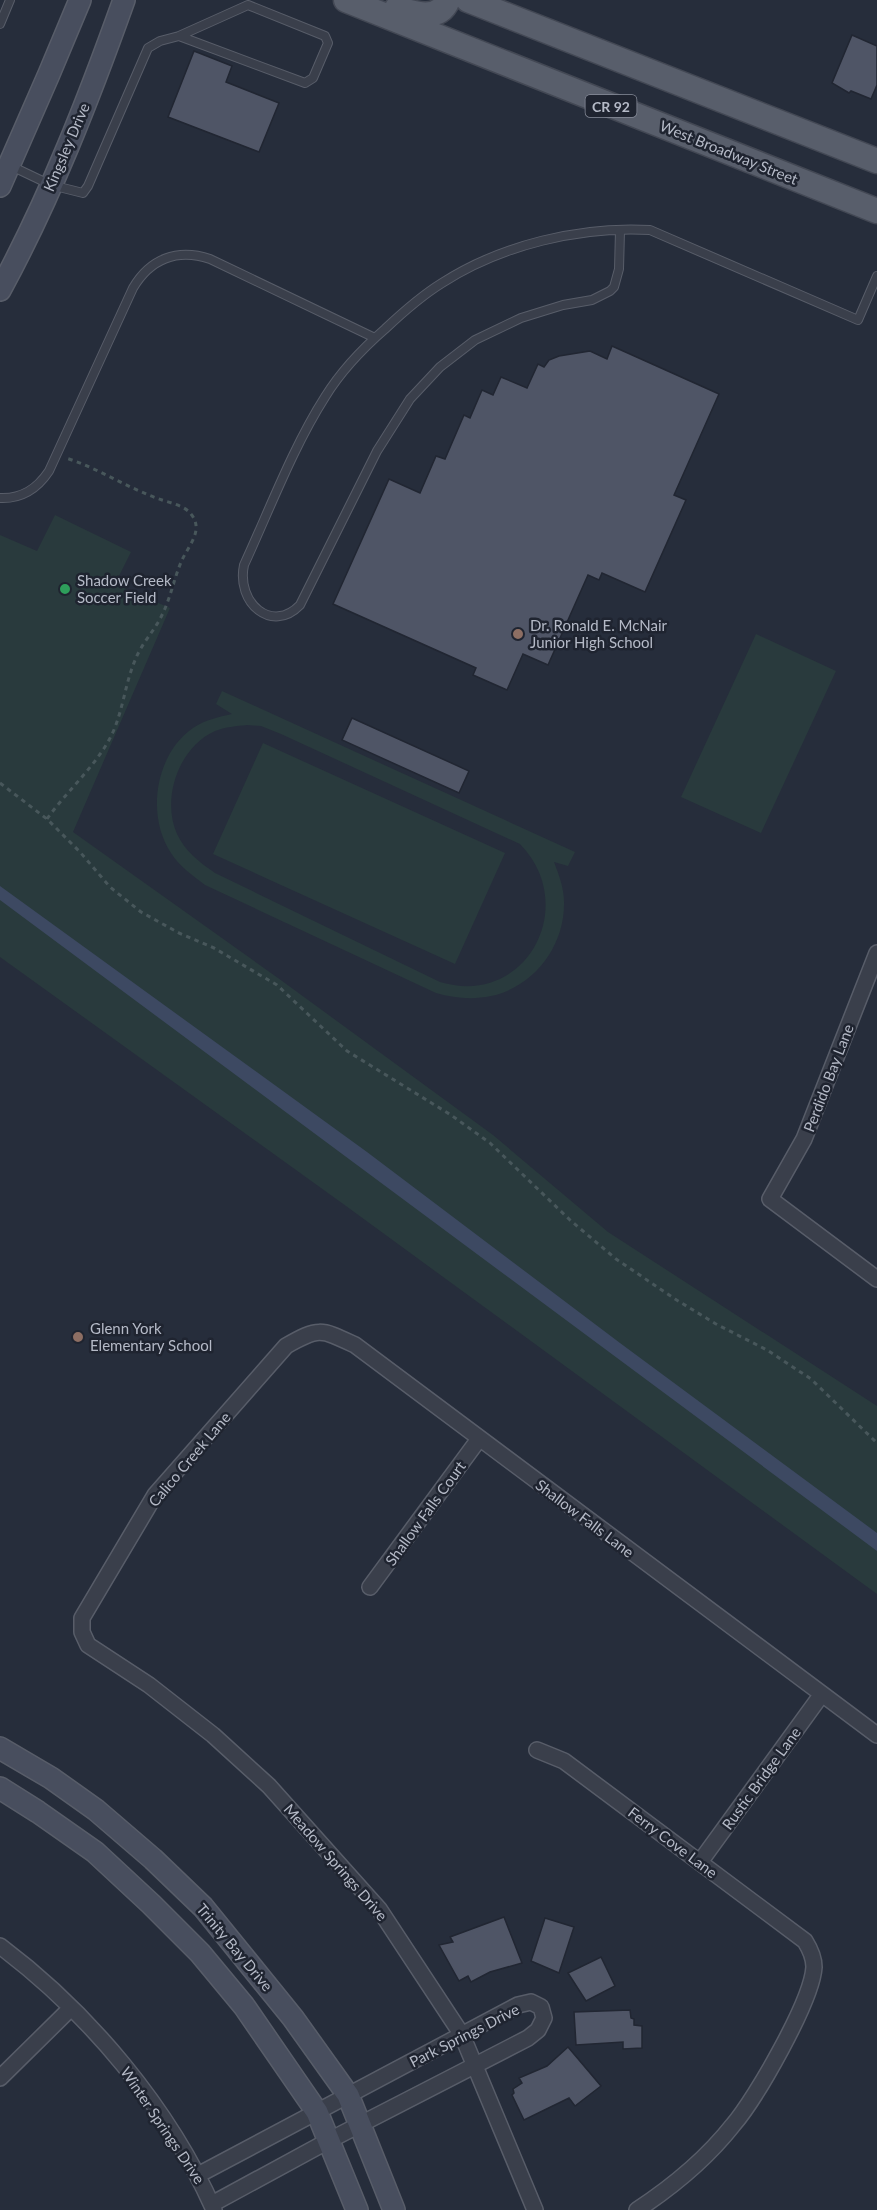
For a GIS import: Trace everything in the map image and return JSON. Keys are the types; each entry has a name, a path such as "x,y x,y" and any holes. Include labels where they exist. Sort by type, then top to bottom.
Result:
{"main road":[{"name":"West Broadway Street","path":"346,0 877,211"},
{"path":"375,0 426,15 437,12 445,6 448,0"},
{"path":"468,0 877,161"}],"street":[{"path":"0,186 5,163 80,0"},
{"name":"Kingsley Drive","path":"0,290 51,184 101,63 124,0"},
{"name":"Perdido Bay Lane","path":"877,953 804,1139 770,1199 877,1279"},
{"name":"Shallow Falls Lane","path":"286,1346 310,1332 331,1334 355,1345 877,1735"},
{"name":"Calico Creek Lane","path":"88,1645 82,1632 82,1618 155,1495 286,1346"},
{"name":"Shallow Falls Court","path":"370,1587 479,1439"},
{"name":"Meadow Springs Drive","path":"88,1645 149,1685 213,1735 269,1786 379,1909 462,2035 535,2210"},
{"name":"Rustic Bridge Lane","path":"700,1862 822,1694"},
{"name":"Trinity Bay Drive","path":"0,1748 51,1778 96,1810 153,1859 203,1907 293,2019 348,2095 394,2210"},
{"name":"Ferry Cove Lane","path":"537,1750 564,1761 700,1862 805,1941 813,1955 814,1967 807,1994 772,2067 734,2125 693,2167 637,2210"},
{"name":"Trinity Bay Drive","path":"0,1788 94,1852 200,1953 244,2006 317,2112 357,2210"},
{"name":"Winter Springs Drive","path":"0,1946 71,2008 107,2045 144,2091 198,2175 213,2207"},
{"name":"Park Springs Drive","path":"198,2175 518,2005 531,2002 541,2007 544,2018 538,2030 528,2038 328,2141 213,2207"},
{"path":"0,2079 71,2008"}],"lane":[{"path":"0,24 10,0"},
{"path":"5,163 51,184 83,193 148,48 248,5 325,36 328,43 313,78 305,83 179,36"},
{"path":"620,231 619,269 614,286 609,291 592,300 541,312 498,329 459,351 425,382 404,407 382,442 295,611 282,615 262,612 251,604 244,591 242,580 244,565 325,396 354,358 375,338 431,290 459,272 503,253 577,233 620,231 650,231 662,234 858,320 877,276"},
{"path":"0,498 13,498 25,494 34,488 49,471 133,288 147,269 165,259 187,254 210,259 375,338"}],"path":[{"path":"47,819 97,760 110,739 119,718 137,656 161,617 183,558 196,534 191,513 134,490 81,463 56,455"},
{"path":"0,783 47,819 110,887 141,912 179,933 214,948 277,985 347,1051 451,1115 490,1143 570,1220 616,1259 675,1299 716,1324 767,1350 811,1379 877,1443"}],"shaded area":[{"path":"55,515 131,552 115,584 170,608 73,832 493,1135 608,1232 877,1406 877,1594 346,1206 0,957 0,535 37,551"},
{"path":"756,634 836,671 761,833 681,797"},
{"path":"222,691 575,852 568,866 554,862 563,892 563,918 553,949 544,962 521,984 507,991 477,998 443,995 205,885 196,878 174,858 163,838 157,804 158,786 170,753 180,739 202,723 232,714 216,704","holes":["247,725 261,726 520,844 537,869 545,895 544,921 535,946 519,966 498,980 471,986 440,982 215,873 193,856 177,834 171,805 176,775 183,761 202,739 215,731"]},
{"path":"263,743 505,853 455,964 213,854"}],"water":[{"path":"0,886 367,1152 877,1533 877,1551 0,900"}],"building":[{"path":"852,35 877,46 877,85 871,99 851,91 849,93 832,83"},
{"path":"194,51 232,66 226,82 279,103 259,152 168,117"},
{"path":"612,346 719,394 674,495 686,500 645,592 602,573 599,580 588,575 548,665 523,654 507,690 473,675 476,668 333,604 389,479 420,493 436,456 445,459 464,415 470,418 482,390 493,395 501,377 527,388 538,364 544,367 549,360 559,356 590,351 607,359"},
{"path":"352,718 469,771 459,793 342,740"},
{"path":"504,1917 522,1963 490,1972 471,1982 468,1976 459,1981 439,1945 453,1942 450,1937"},
{"path":"545,1918 574,1927 559,1973 531,1961"},
{"path":"601,1957 615,1986 586,2001 568,1973"},
{"path":"630,2010 634,2025 642,2026 642,2048 623,2049 623,2042 576,2045 574,2012"},
{"path":"568,2047 601,2086 575,2106 569,2098 524,2120 512,2095 513,2089 522,2083 519,2078 547,2066"}],"place":[{"name":"Shadow Creek Soccer Field","path":"65,589"},
{"name":"Dr. Ronald E. McNair Junior High School","path":"518,634"},
{"name":"Glenn York Elementary School","path":"78,1337"}]}
